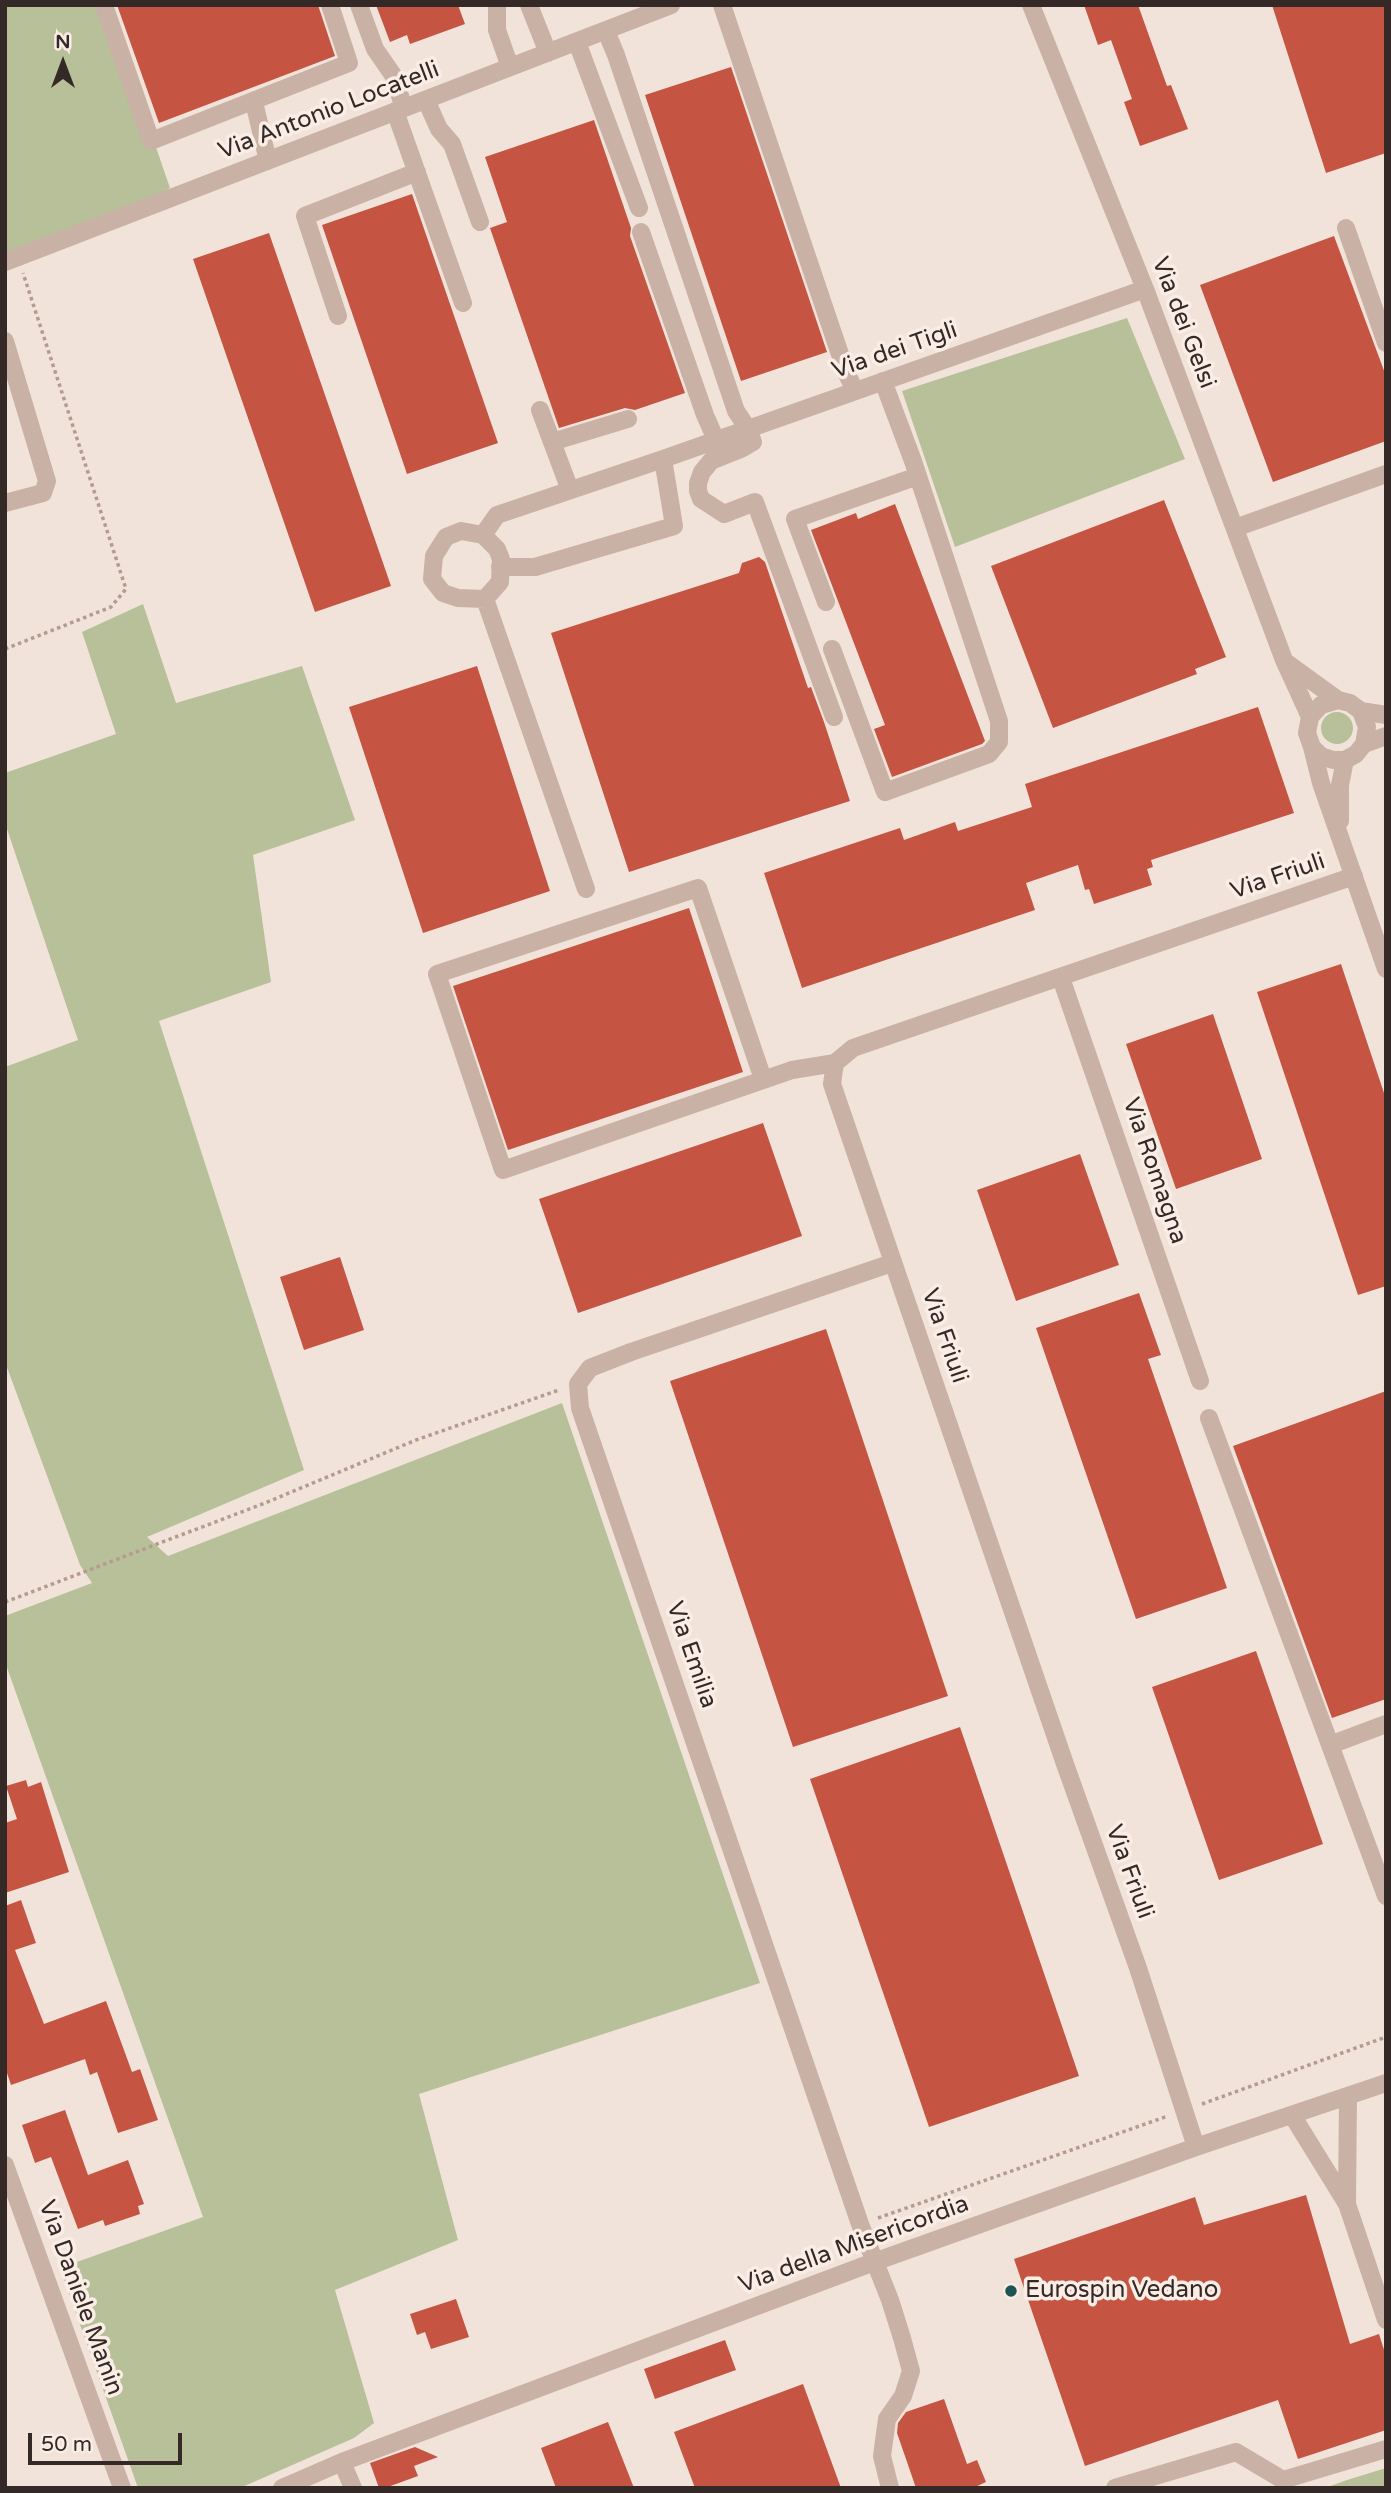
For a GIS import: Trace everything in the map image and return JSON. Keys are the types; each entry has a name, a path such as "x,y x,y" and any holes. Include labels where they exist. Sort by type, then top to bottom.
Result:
{"street":[{"path":"104,5 151,141 254,103 349,63 330,5"},
{"path":"359,5 375,49 393,75 417,172 463,303"},
{"path":"497,5 496,30 510,67"},
{"path":"529,5 548,52"},
{"name":"Via Antonio Locatelli","path":"11,259 606,31 638,11 671,5"},
{"path":"722,5 846,372 855,391"},
{"name":"Via dei Gelsi","path":"1031,5 1145,289 1284,660 1310,718"},
{"path":"606,31 621,68 736,411 753,442 711,461 702,472 698,491 701,499 724,514 755,502 834,717"},
{"path":"577,42 639,208"},
{"path":"426,100 439,130 452,144 480,222"},
{"path":"254,103 268,161"},
{"path":"338,316 305,216 417,172"},
{"path":"1346,228 1386,343"},
{"path":"641,232 716,440"},
{"name":"Via dei Tigli","path":"483,535 497,515 1145,289"},
{"path":"5,341 47,481 43,493 5,503"},
{"path":"832,649 885,792 989,754 999,742 999,721 918,476 883,381"},
{"path":"540,410 570,490"},
{"path":"552,442 628,419"},
{"path":"500,567 535,567 674,526 663,459"},
{"path":"1235,528 1386,474"},
{"path":"826,602 795,519 918,476"},
{"path":"461,531 483,535 497,549 501,558 500,582 485,599 458,598 443,593 432,579 434,556 446,537 461,531"},
{"path":"485,599 586,889"},
{"path":"1284,660 1338,700 1361,711 1386,715"},
{"path":"1338,700 1321,705 1310,718 1307,733 1321,783 1386,969"},
{"path":"1312,747 1321,756 1333,760 1345,760 1356,754 1364,744 1367,727 1361,711"},
{"path":"1364,744 1386,736"},
{"path":"1339,835 1340,785 1345,760"},
{"name":"Via Friuli","path":"1196,2147 1138,1968 1065,1764 832,1084 835,1063 853,1048 1354,876"},
{"path":"763,1080 698,888 437,974 503,1170 792,1070 835,1063"},
{"name":"Via Romagna","path":"1061,978 1200,1381"},
{"path":"578,1384 590,1368 631,1352 892,1263"},
{"name":"Via Emilia","path":"578,1384 580,1408 860,2224 890,2300 911,2371 903,2396 887,2419 883,2456 890,2488"},
{"path":"1209,1418 1386,1896"},
{"path":"1330,1745 1386,1724"},
{"name":"Via della Misericordia","path":"282,2488 342,2462 874,2262 1196,2147 1386,2083"},
{"path":"1347,2204 1348,2096"},
{"path":"1292,2115 1347,2204 1386,2320"},
{"name":"Via Daniele Manin","path":"5,2165 122,2488"},
{"path":"1115,2488 1236,2452 1283,2480 1386,2449"},
{"path":"342,2462 353,2488"}],"path":[{"path":"5,649 111,607 126,589 11,259"},
{"path":"5,1602 265,1503 416,1440 578,1384"},
{"path":"860,2224 1386,2037"}],"green space":[{"path":"5,5 107,5 170,188 136,209 5,255"},
{"path":"1127,318 1185,459 955,547 902,391"},
{"path":"143,604 176,703 302,666 355,820 253,855 271,982 159,1021 304,1470 147,1537 168,1556 562,1403 760,1983 419,2094 458,2240 335,2290 374,2423 354,2438 240,2488 138,2488 60,2268 203,2217 5,1662 5,1616 92,1583 80,1565 5,1362 5,1067 78,1040 5,823 5,773 116,734 82,632"},
{"path":"1337,712 1349,716 1353,728 1349,740 1337,744 1325,740 1321,728 1325,716"},
{"path":"1386,2468 1386,2488 1325,2488 1347,2480"}],"building":[{"path":"117,5 318,5 335,56 159,123"},
{"path":"376,5 458,5 465,24 410,44 407,35 390,42"},
{"path":"1084,5 1138,5 1167,86 1171,85 1188,129 1140,146 1124,102 1132,99 1111,40 1098,45"},
{"path":"1272,5 1386,5 1386,153 1326,173"},
{"path":"731,67 827,352 741,381 645,95"},
{"path":"594,120 631,228 630,236 685,393 635,410 625,408 559,428 490,228 507,222 485,157"},
{"path":"412,194 498,443 407,474 322,225"},
{"path":"269,233 391,586 315,612 193,259"},
{"path":"1334,236 1386,376 1386,441 1273,482 1200,285"},
{"path":"1164,500 1226,657 1195,669 1197,674 1053,728 991,566"},
{"path":"895,504 985,741 892,777 874,729 885,725 811,530 856,513 858,519"},
{"path":"759,557 765,562 850,801 629,872 551,633 739,573 742,563"},
{"path":"477,666 550,891 423,933 349,707"},
{"path":"1258,707 1294,813 1151,860 1153,867 1147,869 1152,885 1094,904 1089,889 1085,890 1078,865 1026,883 1035,910 802,988 764,873 900,828 904,840 955,822 958,831 1032,807 1025,784"},
{"path":"689,908 743,1072 508,1150 453,986"},
{"path":"1341,964 1386,1099 1386,1286 1358,1295 1257,992"},
{"path":"1213,1014 1262,1159 1176,1189 1126,1044"},
{"path":"763,1123 802,1236 578,1313 539,1199"},
{"path":"1080,1154 1119,1265 1016,1301 977,1190"},
{"path":"340,1257 364,1330 304,1350 280,1277"},
{"path":"1139,1293 1161,1355 1148,1359 1227,1588 1136,1619 1036,1328"},
{"path":"826,1329 948,1696 793,1747 670,1381"},
{"path":"1386,1391 1386,1699 1332,1718 1233,1446"},
{"path":"1256,1651 1323,1844 1219,1880 1152,1687"},
{"path":"960,1727 1079,2076 929,2127 810,1779"},
{"path":"26,1780 28,1787 41,1782 69,1872 5,1893 5,1823 17,1819 6,1786"},
{"path":"21,1900 36,1943 15,1950 44,2024 106,2001 132,2072 140,2069 158,2120 118,2133 97,2072 90,2075 85,2059 11,2085 5,2067 5,1906"},
{"path":"65,2110 88,2175 128,2160 144,2204 138,2206 140,2214 105,2226 103,2220 78,2229 51,2157 35,2163 22,2125"},
{"path":"1306,2195 1350,2344 1379,2334 1386,2356 1386,2430 1298,2459 1278,2400 1085,2466 1014,2259 1195,2197 1204,2225"},
{"path":"456,2299 469,2337 431,2349 425,2332 417,2335 410,2314"},
{"path":"725,2340 736,2370 655,2399 644,2369"},
{"path":"803,2384 841,2488 695,2488 674,2432"},
{"path":"944,2399 967,2464 977,2460 986,2482 973,2488 916,2488 897,2433 898,2423 906,2412"},
{"path":"608,2422 634,2488 556,2488 541,2448"},
{"path":"415,2447 438,2457 414,2466 418,2476 379,2488 370,2463"}],"place":[{"name":"Eurospin Vedano","path":"1011,2291"}]}
